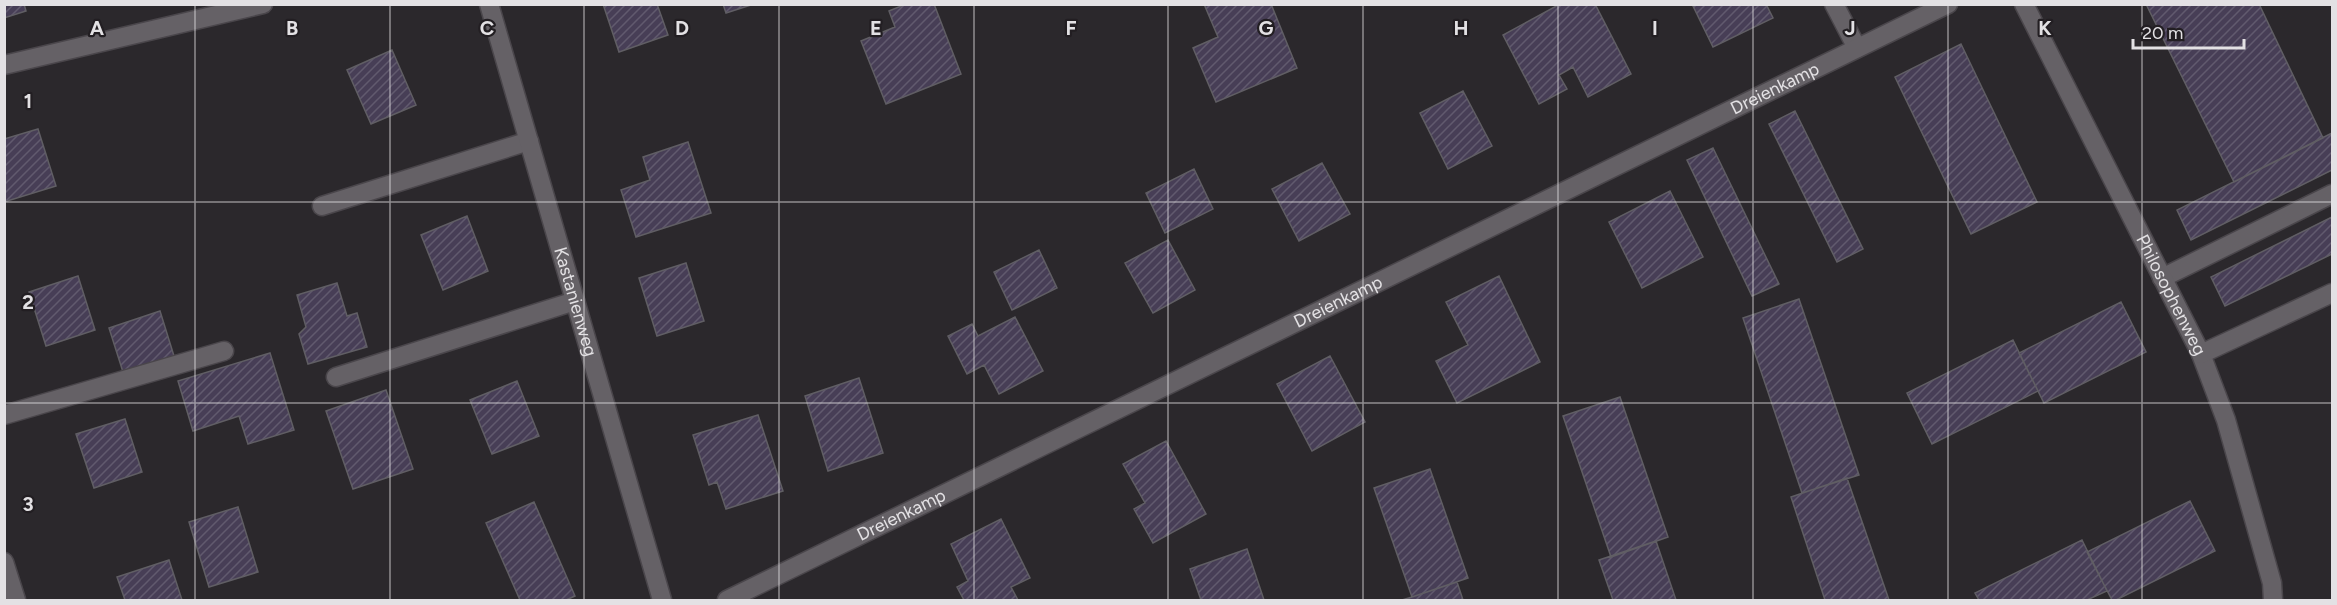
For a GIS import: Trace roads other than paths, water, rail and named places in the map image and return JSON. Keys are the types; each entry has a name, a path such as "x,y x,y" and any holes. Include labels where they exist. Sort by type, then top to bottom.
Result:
{"street":[{"path":"4,65 263,4"},
{"name":"Kastanienweg","path":"489,4 662,600"},
{"path":"1834,4 1857,48"},
{"name":"Dreienkamp","path":"727,600 1948,4"},
{"name":"Philosophenweg","path":"2024,4 2201,354 2226,420 2272,583 2273,600"},
{"path":"322,206 529,141"},
{"path":"2162,278 2332,194"},
{"path":"2201,354 2332,293"},
{"path":"336,377 575,302"},
{"path":"4,415 224,351"},
{"path":"4,562 16,600"}]}
